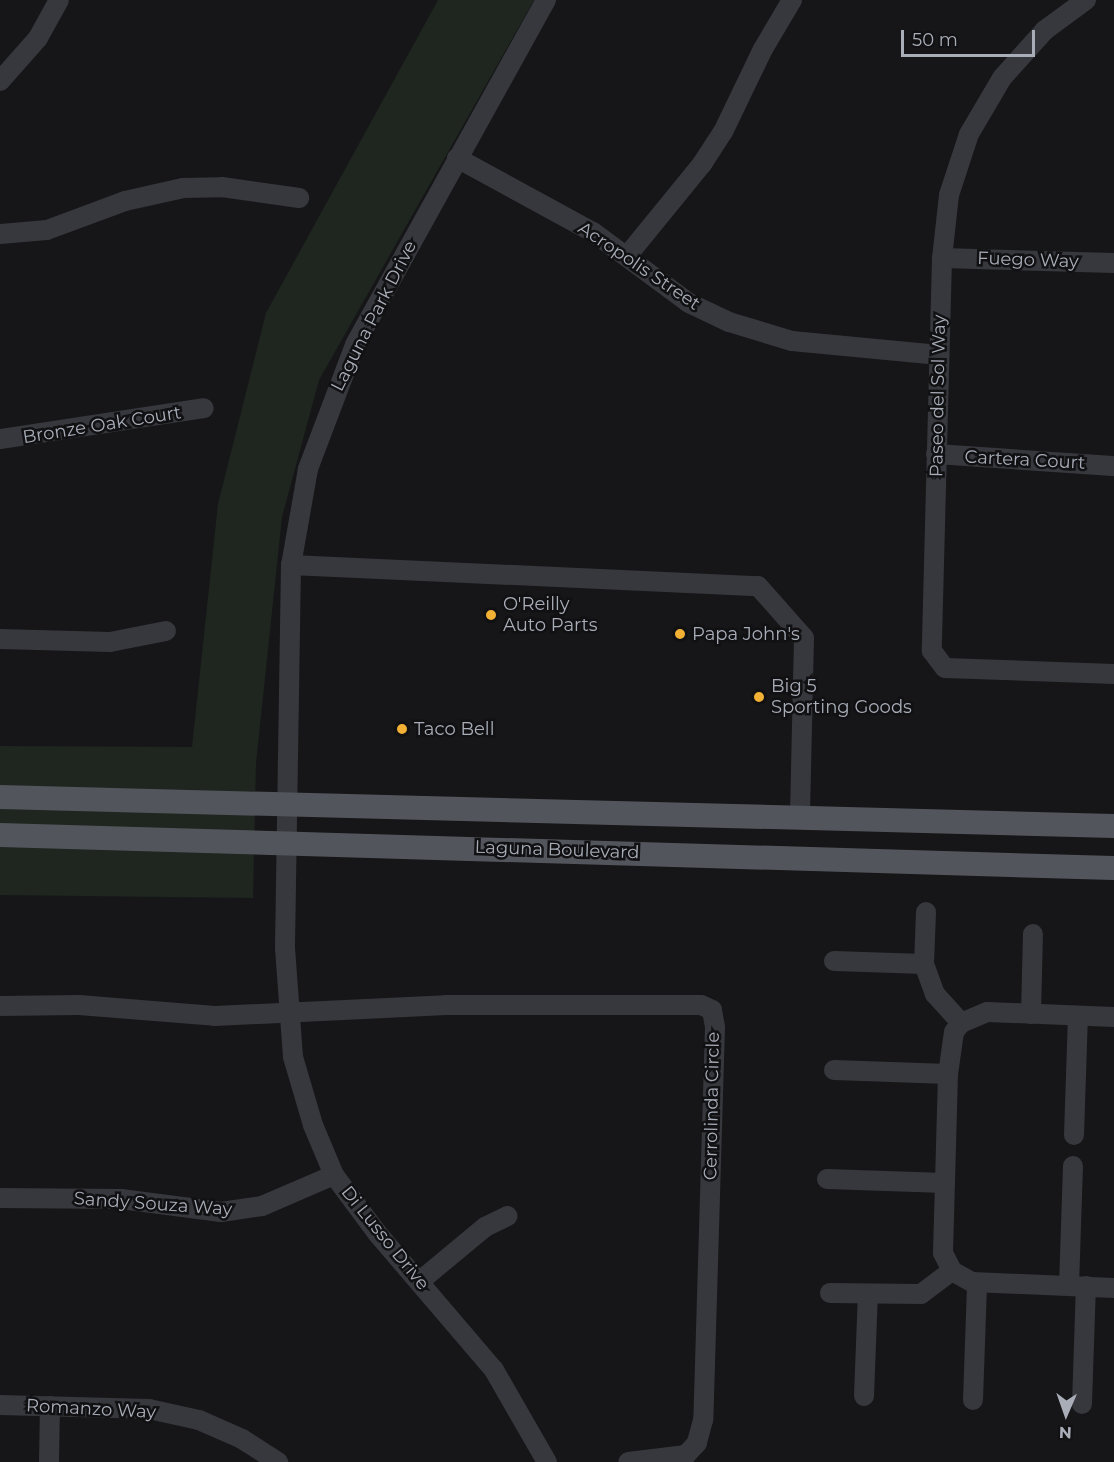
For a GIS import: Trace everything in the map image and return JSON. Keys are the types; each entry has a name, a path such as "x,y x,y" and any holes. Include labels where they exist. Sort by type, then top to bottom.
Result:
{"main road":[{"path":"0,797 1114,826"},
{"name":"Laguna Boulevard","path":"0,835 288,841 1114,868"}],"street":[{"path":"0,81 38,38 59,0"},
{"name":"Laguna Park Drive","path":"288,841 291,566 308,469 337,385 458,158 546,0"},
{"path":"627,256 702,164 723,132 763,49 792,0"},
{"name":"Paseo del Sol Way","path":"1086,0 1030,45 1002,78 979,115 951,185 942,258 932,651 945,668 1114,674"},
{"name":"Acropolis Street","path":"458,158 593,232 689,303 749,330 792,341 939,355"},
{"path":"0,234 47,230 125,201 183,188 222,187 299,198"},
{"name":"Fuego Way","path":"942,258 1114,263"},
{"name":"Bronze Oak Court","path":"0,439 204,408"},
{"name":"Cartera Court","path":"936,454 1113,466"},
{"path":"291,566 758,586 804,638 800,817"},
{"path":"0,639 110,642 166,632"},
{"name":"Di Lusso Drive","path":"288,841 285,948 288,1011 293,1056 313,1125 334,1175 377,1233 494,1370 547,1462"},
{"path":"926,912 924,964 935,994 961,1023"},
{"path":"1031,1014 1034,934"},
{"path":"834,961 924,964"},
{"path":"0,1006 79,1005 215,1016 288,1011"},
{"name":"Cerrolinda Circle","path":"288,1011 666,1005 700,1005 712,1010 715,1027 703,1420 697,1443 686,1455 628,1462"},
{"path":"1114,1017 987,1012 961,1023 950,1043 943,1253 952,1271 977,1283 1114,1288"},
{"path":"1074,1135 1078,1016"},
{"path":"834,1070 948,1074"},
{"path":"1073,1166 1082,1404"},
{"name":"Sandy Souza Way","path":"0,1198 112,1198 221,1212 283,1200 334,1175"},
{"path":"827,1179 945,1183"},
{"path":"420,1281 485,1227 508,1216"},
{"path":"830,1293 921,1294 952,1271"},
{"path":"973,1400 977,1283"},
{"path":"864,1396 868,1294"},
{"name":"Romanzo Way","path":"0,1405 149,1409 199,1420 242,1439 278,1462"},
{"path":"49,1462 50,1406"}],"shaded area":[{"path":"438,0 534,0 319,380 282,517 256,763 253,898 0,895 0,746 192,747 218,504 266,313"}],"place":[{"name":"O'Reilly Auto Parts","path":"491,615"},
{"name":"Papa John's","path":"680,634"},
{"name":"Big 5 Sporting Goods","path":"759,697"},
{"name":"Taco Bell","path":"402,729"}]}
